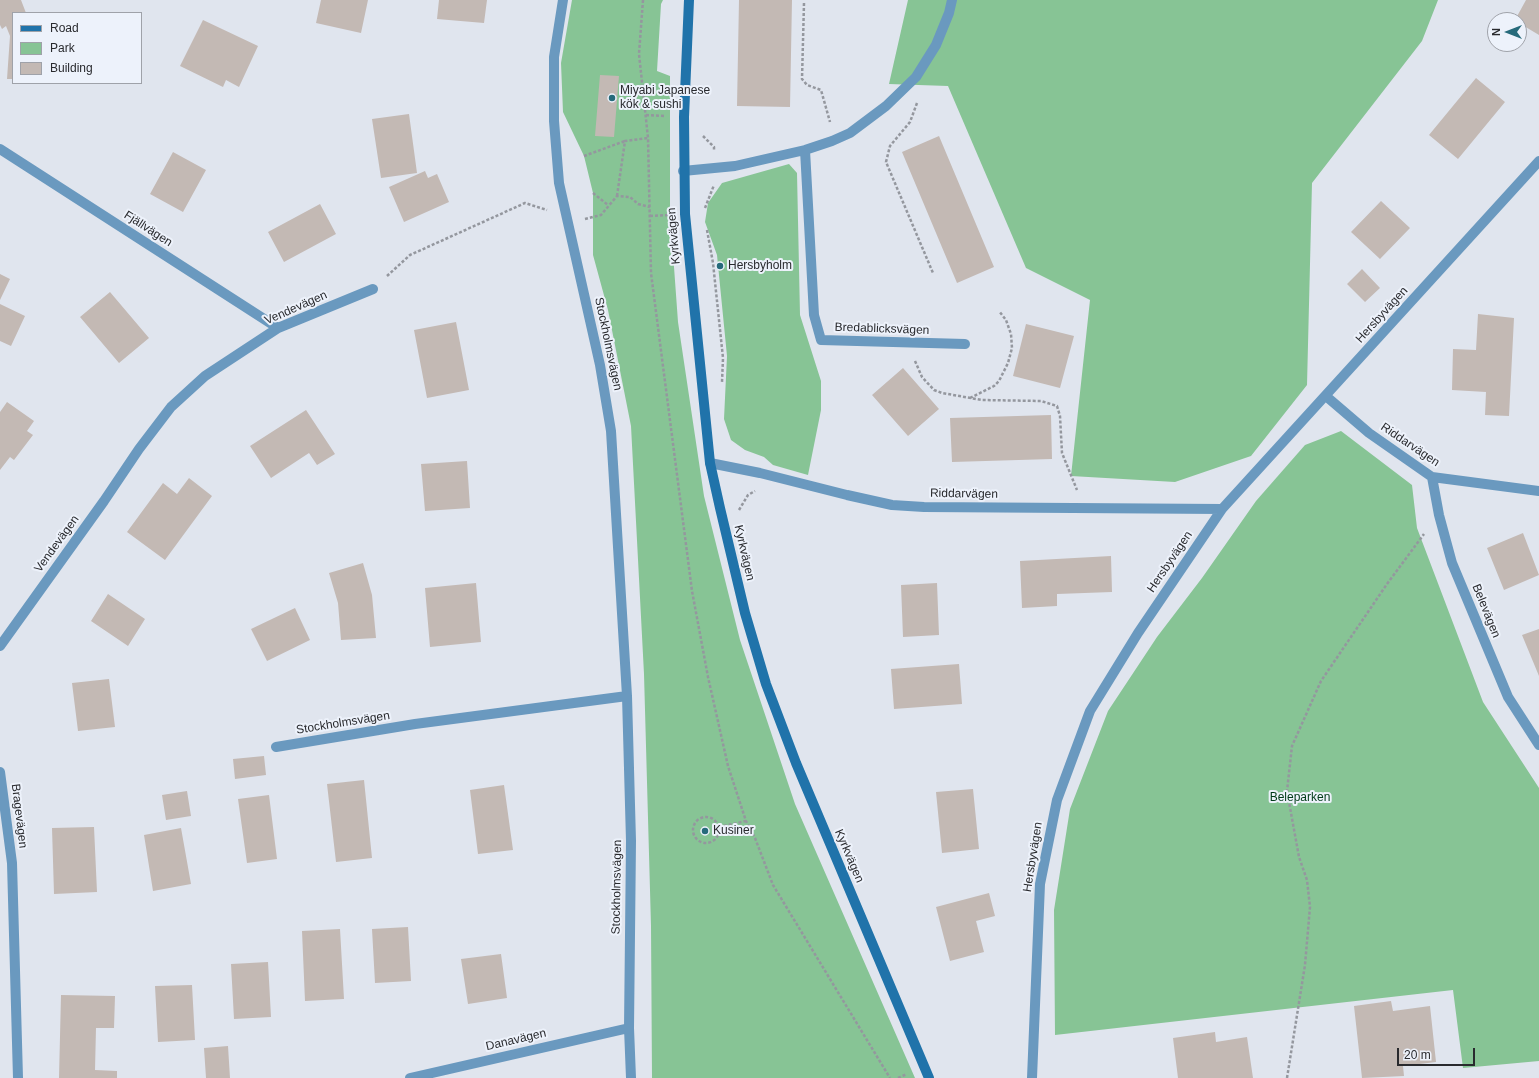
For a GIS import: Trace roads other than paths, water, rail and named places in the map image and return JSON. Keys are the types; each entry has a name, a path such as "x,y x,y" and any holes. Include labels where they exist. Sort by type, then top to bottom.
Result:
{"street":[{"name":"Stockholmsvägen","path":"563,0 554,57 554,121 559,183 600,365 611,431 627,696 631,841 628,1028 631,1078"},
{"name":"Kyrkvägen","path":"689,0 683,171 685,214 710,463 745,613 766,684 799,770 929,1078"},
{"path":"683,171 735,166 805,150 850,133 886,106 916,77 936,45 949,13 952,0"},
{"name":"Bredablicksvägen","path":"805,150 814,315 821,340 965,344"},
{"name":"Fjällvägen","path":"1,152 278,328"},
{"name":"Hersbyvägen","path":"1032,1078 1040,884 1057,800 1090,711 1138,633 1222,509 1326,397 1539,161"},
{"name":"Vendevägen","path":"0,646 104,501 138,449 171,407 205,376 278,328 373,289"},
{"name":"Riddarvägen","path":"1326,397 1369,433 1432,477 1539,491"},
{"name":"Riddarvägen","path":"710,463 760,473 847,496 892,504 924,507 1222,509"},
{"name":"Belevägen","path":"1432,477 1439,515 1452,563 1508,697 1539,745"},
{"name":"Stockholmsvägen","path":"276,747 415,724 627,696"},
{"name":"Bragevägen","path":"0,772 12,863 18,1078"},
{"name":"Danavägen","path":"410,1078 628,1028"}],"place":[{"name":"Miyabi Japanese kök & sushi","path":"612,98"},
{"name":"Hersbyholm","path":"720,266"},
{"name":"Kusiner","path":"705,831"}],"park label":[{"name":"Beleparken","path":"1300,798"}]}
